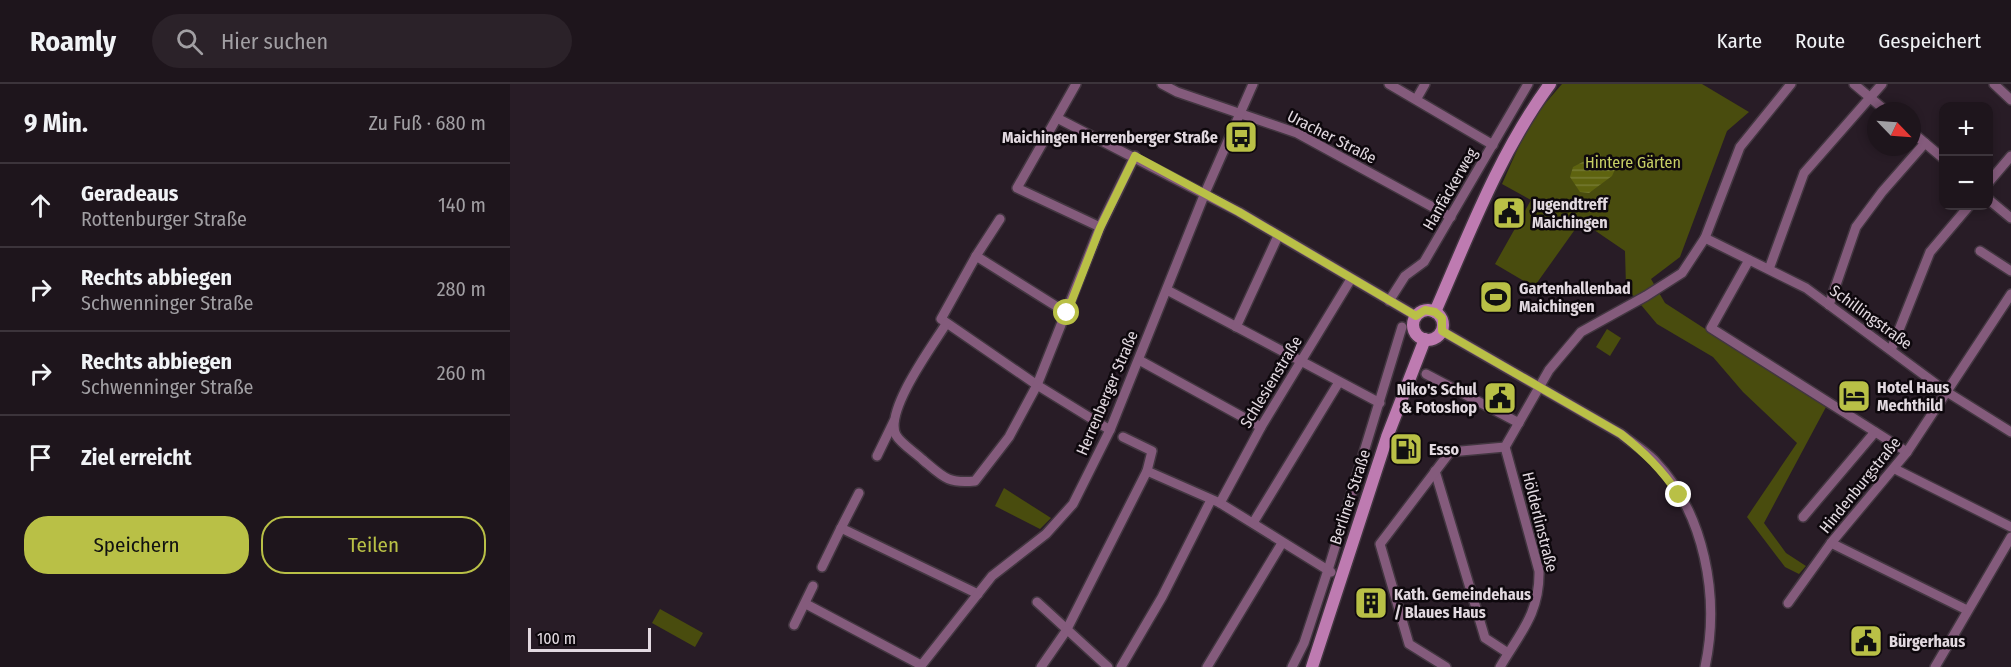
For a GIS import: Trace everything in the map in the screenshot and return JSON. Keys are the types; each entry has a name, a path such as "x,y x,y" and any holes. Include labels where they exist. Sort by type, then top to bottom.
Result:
{"main road":[{"path":"1435,312 1507,154 1527,115 1550,84"},
{"path":"1425,310 1435,312 1442,318 1442,331 1436,337 1425,339 1415,330 1416,316 1425,310"},
{"name":"Berliner Straße","path":"1312,667 1387,437 1425,339"}],"street":[{"path":"1076,84 1017,188 1100,228"},
{"name":"Uracher Straße","path":"1162,84 1297,133 1450,217"},
{"name":"Herrenberger Straße","path":"921,666 978,594 1009,561 1046,534 1073,504 1110,430 1205,193 1253,84"},
{"path":"1389,84 1417,98 1493,145"},
{"path":"1417,98 1425,84"},
{"name":"Hanfäckerweg","path":"1389,301 1405,276 1424,262 1528,84"},
{"path":"1446,667 1409,644 1380,544 1450,452 1505,447 1550,370 1581,332 1682,273 1705,238 1740,147 1791,84"},
{"path":"1854,84 1875,102"},
{"path":"1768,269 1804,173 1882,84"},
{"path":"1995,84 2011,100"},
{"path":"1057,118 1205,193 1416,316"},
{"path":"1921,140 1940,156"},
{"path":"1829,305 1856,227 1882,192 1925,143"},
{"path":"894,420 896,435 944,478 957,483 975,481 1009,437 1037,385 1100,228 1135,156"},
{"path":"1993,178 2011,156"},
{"path":"1993,202 2011,218"},
{"path":"1891,350 1930,252 1967,210"},
{"path":"877,456 904,394 944,322 976,256 1000,219"},
{"path":"1236,327 1278,236"},
{"name":"Schillingstraße","path":"1705,238 1806,288 1947,392 2011,432"},
{"path":"1980,251 2011,271"},
{"path":"976,256 1067,313"},
{"path":"1749,260 1711,328 1907,452"},
{"name":"Schlesienstraße","path":"1121,667 1216,501 1351,279"},
{"path":"1167,290 1380,404"},
{"name":"Hindenburgstraße","path":"1788,603 1831,543 1895,469 2011,294"},
{"path":"944,322 1037,385 1110,430"},
{"path":"1293,667 1304,643 1328,570 1402,327"},
{"path":"1442,331 1621,434 1643,450 1666,475 1690,515 1701,546 1710,594 1712,625 1705,667"},
{"path":"1139,360 1261,427"},
{"path":"1426,374 1519,423"},
{"path":"1252,523 1339,382"},
{"path":"1803,517 1875,432"},
{"path":"1041,667 1066,631 1147,471 1152,451 1123,436"},
{"name":"Hölderlinstraße","path":"1500,667 1536,609 1539,588 1539,571 1505,447"},
{"path":"1895,469 2011,527"},
{"path":"1147,471 1216,501 1341,577"},
{"path":"1435,471 1485,638 1508,653"},
{"path":"822,567 859,493"},
{"path":"841,528 978,594"},
{"path":"1935,667 2011,537"},
{"path":"1208,667 1282,543"},
{"path":"1831,543 1967,610"},
{"path":"794,625 813,586"},
{"path":"1037,602 1066,631 1108,667"},
{"path":"806,604 921,666"}],"green space":[{"name":"Hintere Gärten","path":"1562,84 1702,84 1749,112 1727,131 1680,257 1651,279 1665,303 1826,407 1764,523 1786,553 1806,566 1799,574 1785,567 1747,517 1797,443 1743,392 1713,357 1657,324 1626,287 1625,251 1581,221 1534,287 1495,264 1531,200 1502,184 1530,121"},
{"path":"1607,329 1621,338 1610,356 1596,347"},
{"path":"1004,488 1051,518 1040,529 995,506"},
{"path":"660,609 703,633 695,647 652,623"}],"shaded area":[{"path":"1600,153 1601,159 1617,165 1612,176 1589,193 1580,192 1570,177 1573,167"}],"place":[{"name":"Maichingen Herrenberger Straße","path":"1241,137"},
{"name":"Jugendtreff Maichingen","path":"1509,213"},
{"name":"Gartenhallenbad Maichingen","path":"1496,297"},
{"name":"Hotel Haus Mechthild","path":"1854,396"},
{"name":"Niko's Schul & Fotoshop","path":"1500,398"},
{"name":"Esso","path":"1406,449"},
{"name":"Kath. Gemeindehaus / Blaues Haus","path":"1371,603"},
{"name":"Bürgerhaus","path":"1866,641"}],"route":[{"path":"1067,313 1100,228 1135,156 1239,212 1416,316 1425,310 1439,314 1443,322 1442,331 1621,434 1643,450 1666,475 1679,495"}]}
